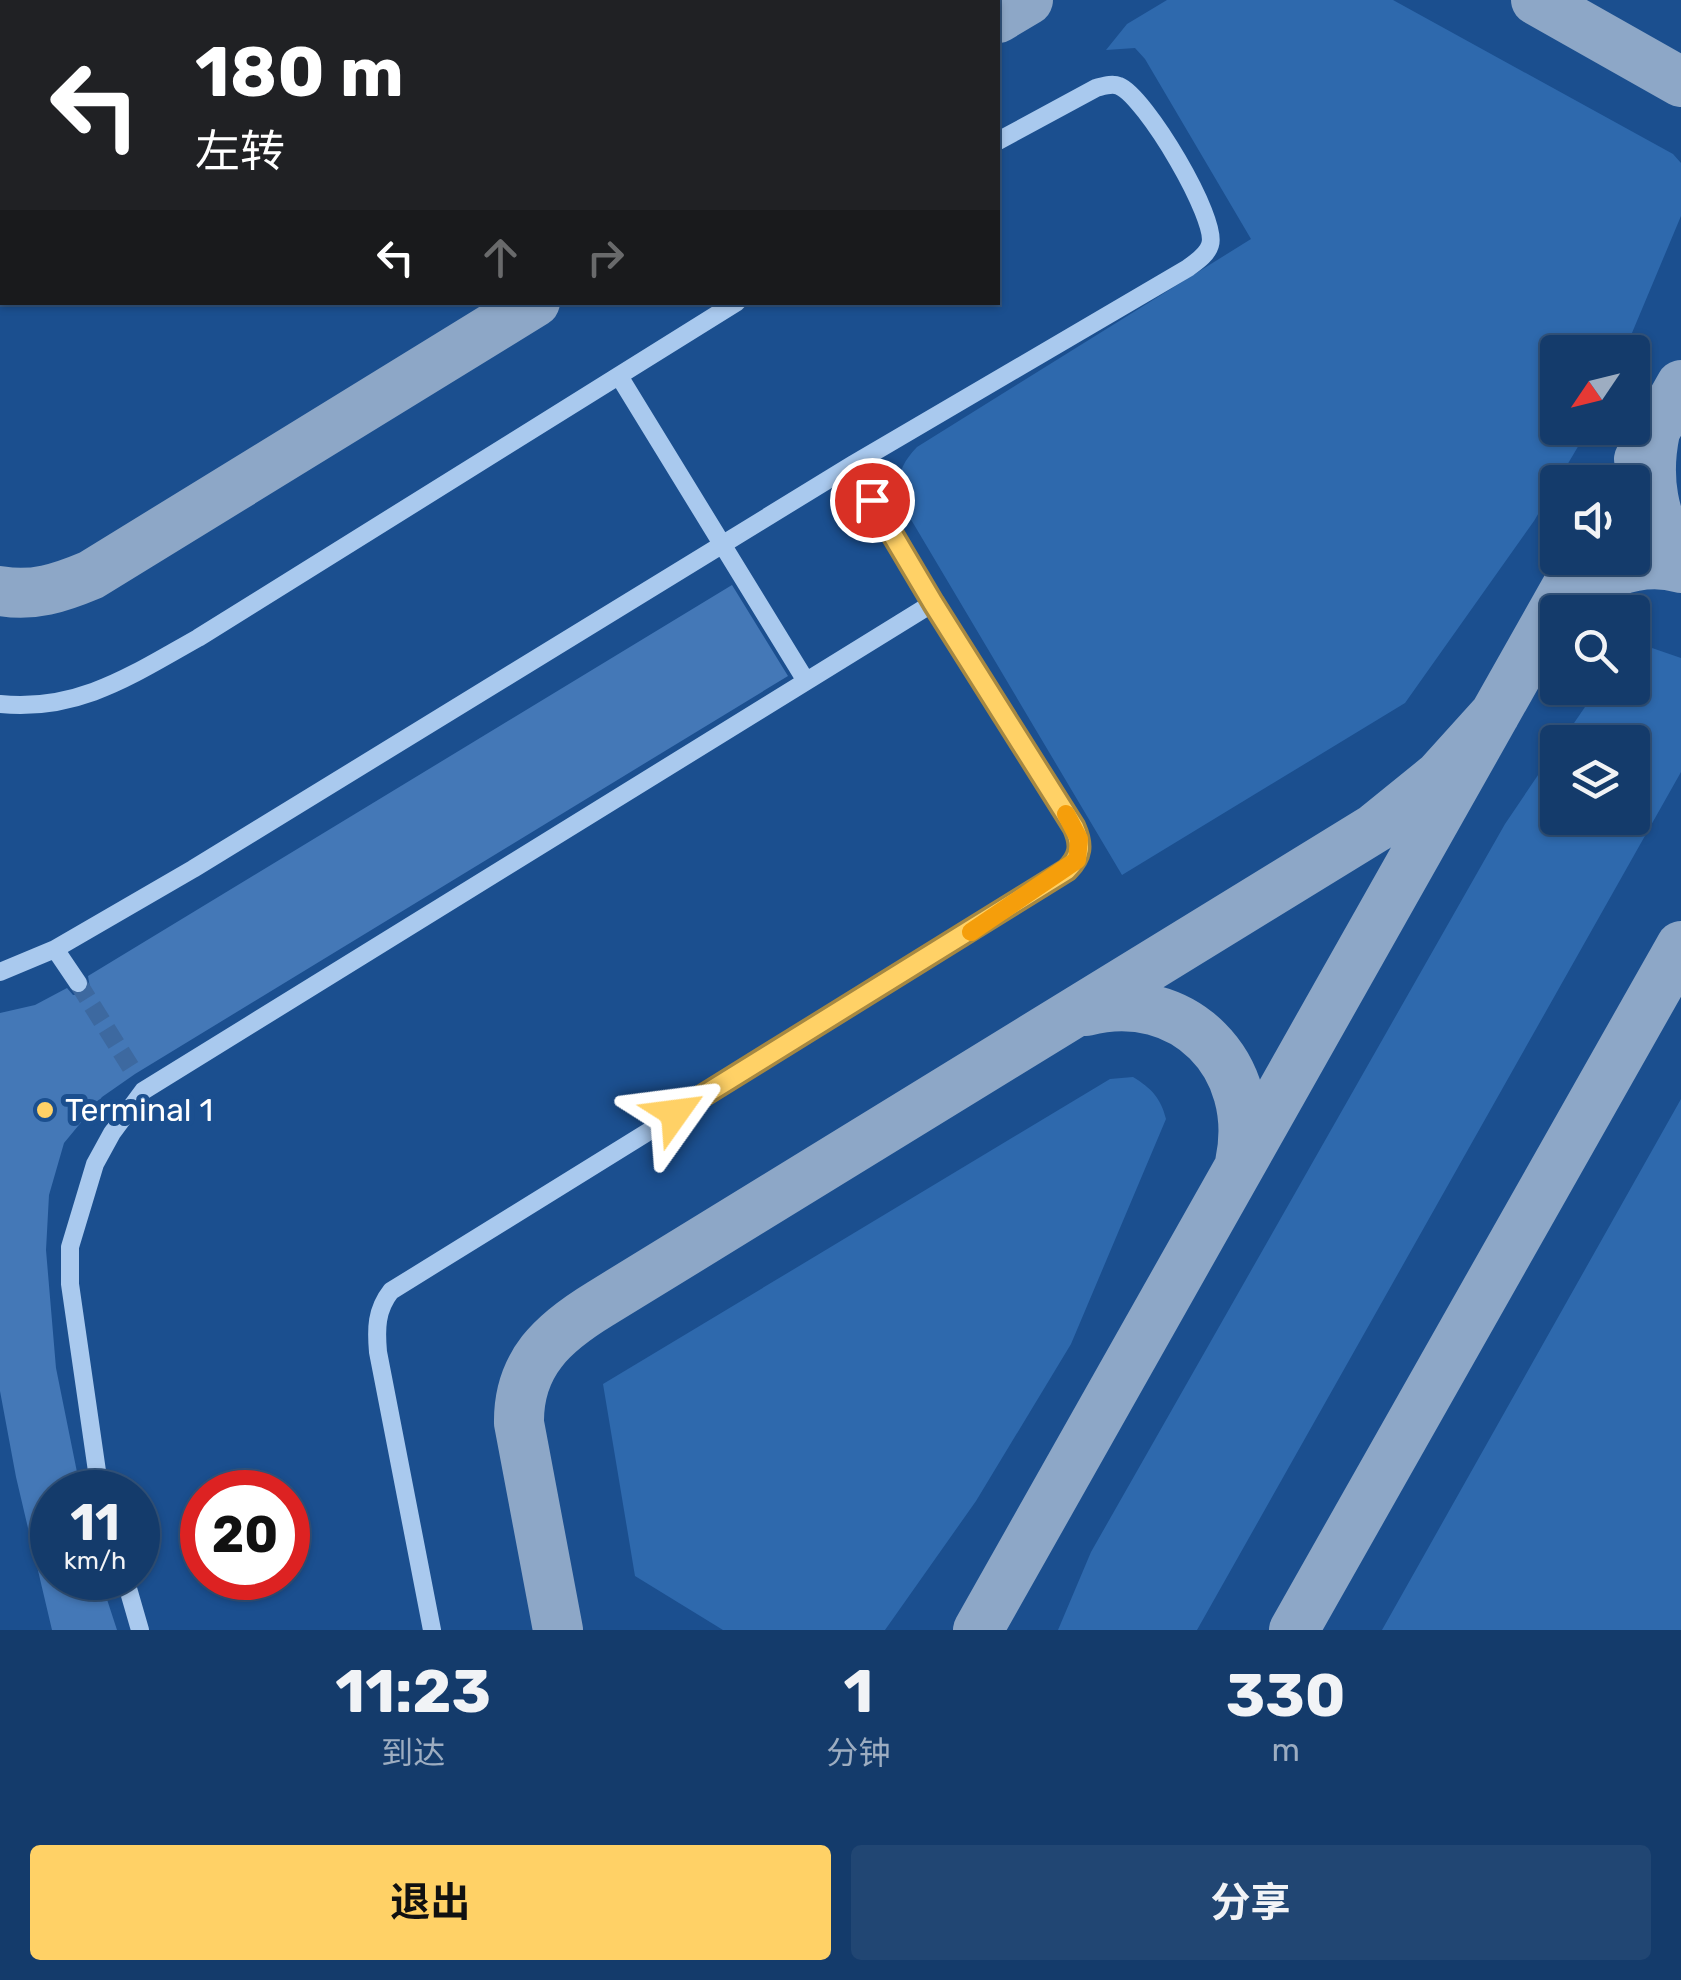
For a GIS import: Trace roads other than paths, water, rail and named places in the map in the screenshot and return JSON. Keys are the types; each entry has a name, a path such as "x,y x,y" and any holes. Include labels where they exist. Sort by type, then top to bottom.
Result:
{"lane":[{"path":"0,972 55,948 193,869 852,465 1188,268 1210,245 1211,229 1204,210 1148,113 1120,86 1096,88 1000,140"},
{"path":"0,704 58,704 88,696 130,676 198,638 732,305"},
{"path":"619,376 806,681"},
{"path":"432,1630 378,1352 378,1317 391,1291 994,918 1077,860 1080,850 1074,827 933,603 852,465"},
{"path":"97,1470 70,1284 70,1247 95,1164 139,1082 933,603"},
{"path":"55,948 78,983"},
{"path":"131,1600 140,1630"}],"tunnel":[{"path":"78,983 135,1074"}],"place":[{"name":"Terminal 1","path":"45,1110"}]}
